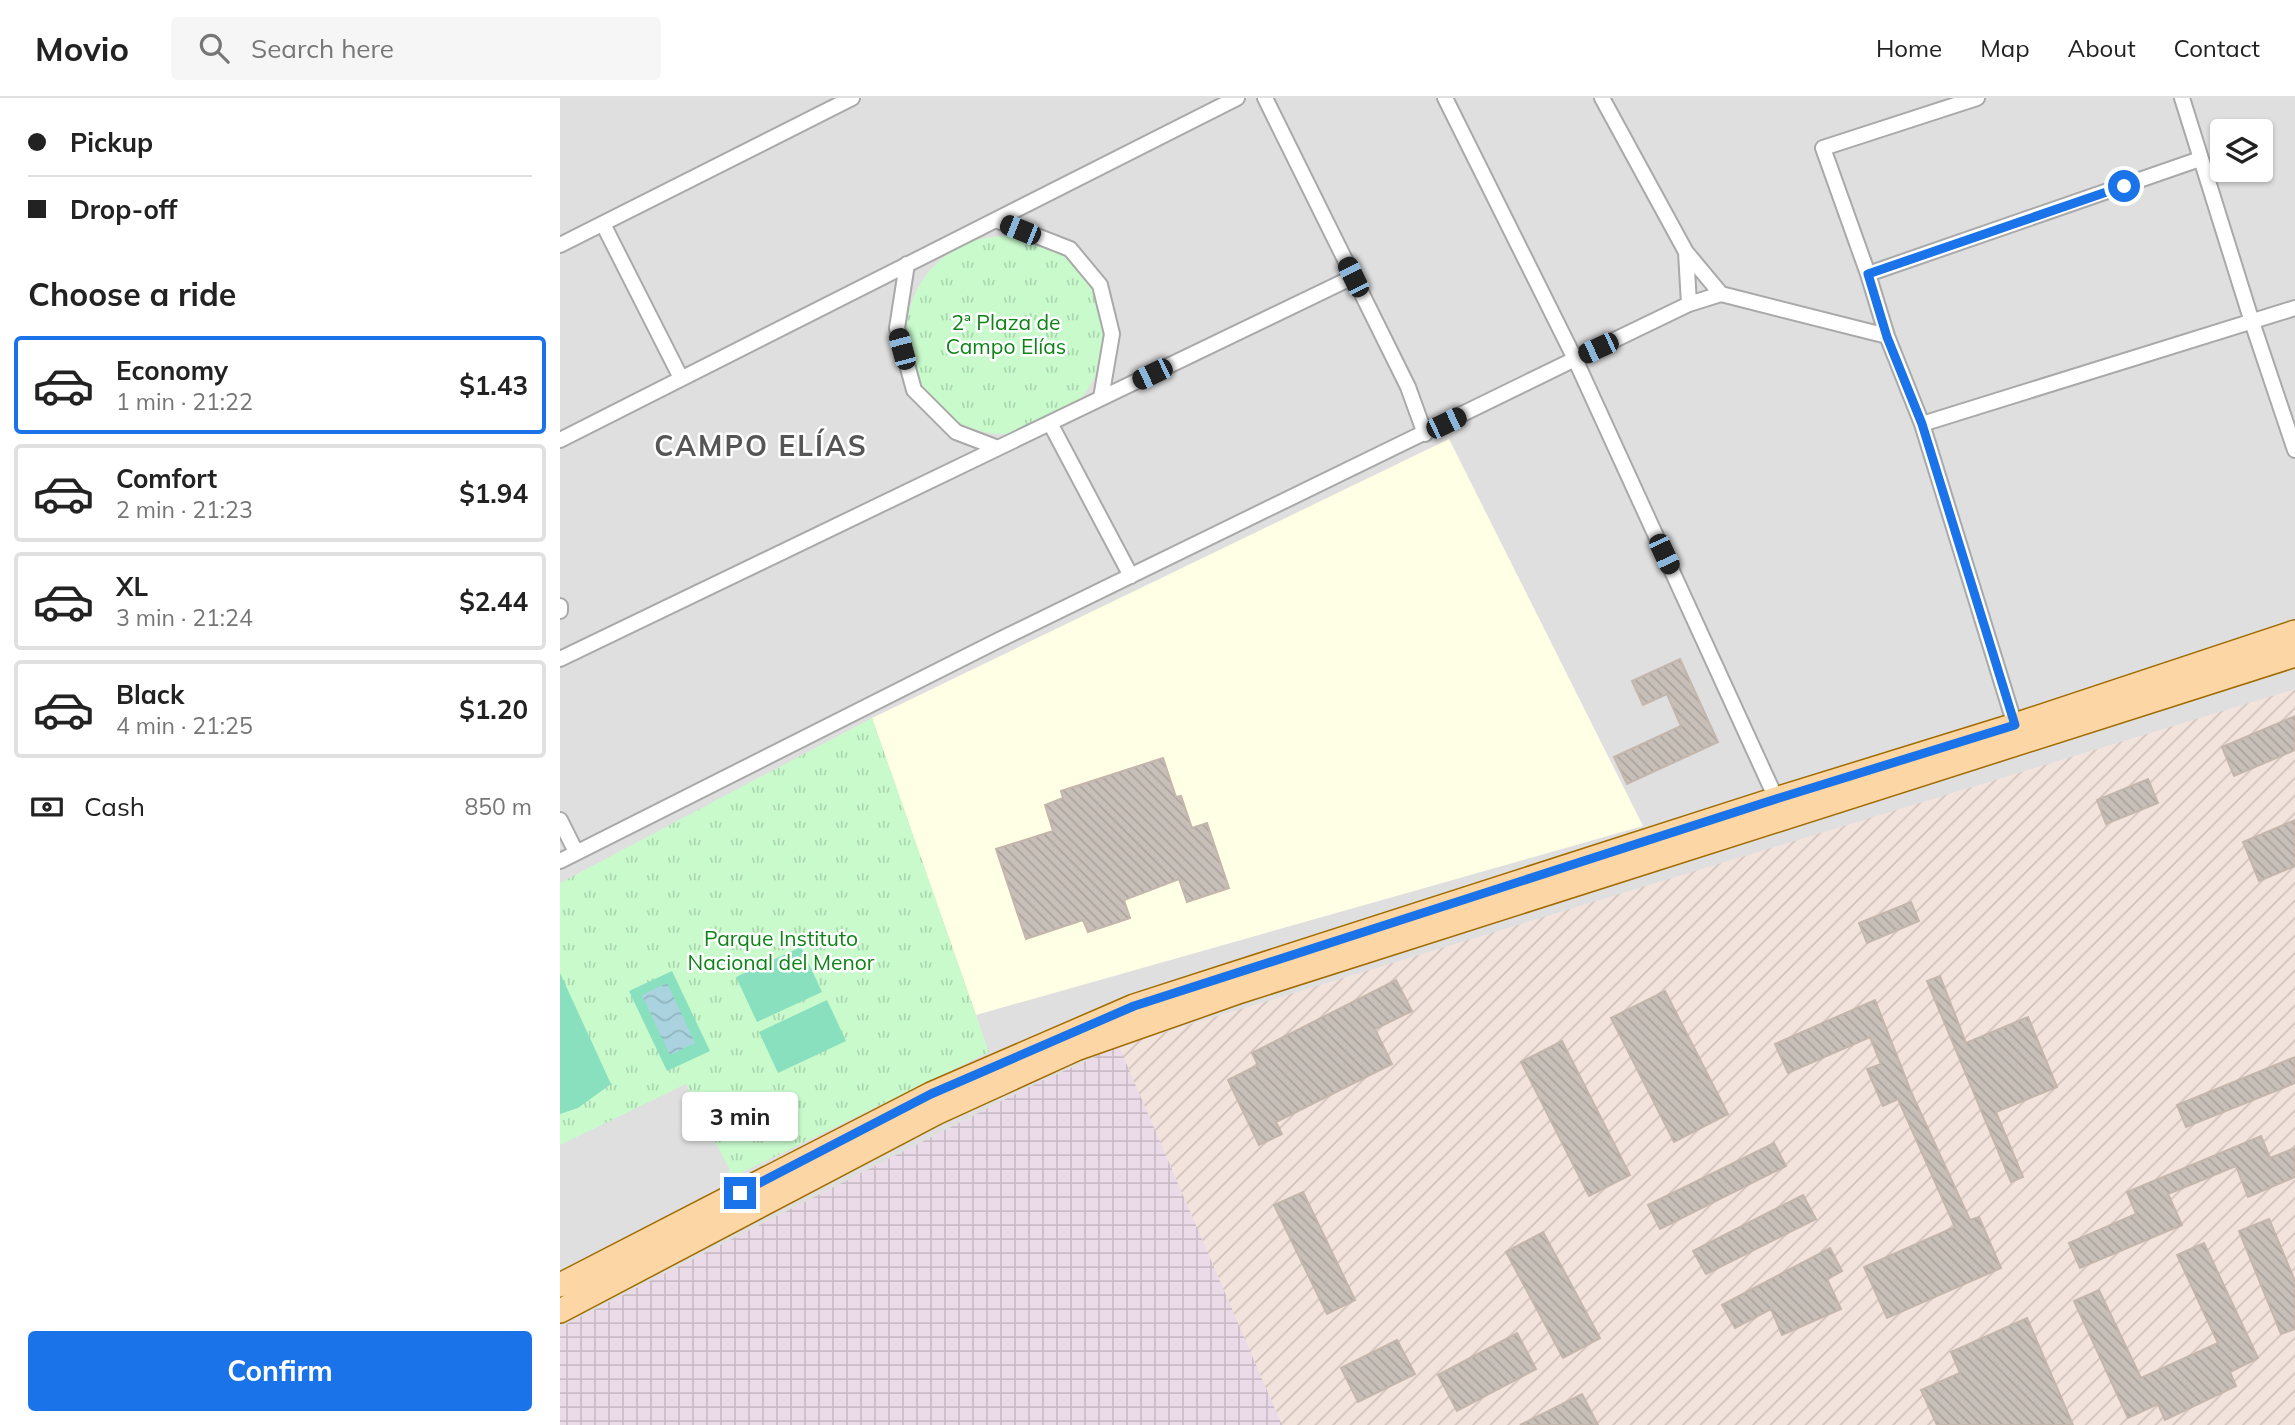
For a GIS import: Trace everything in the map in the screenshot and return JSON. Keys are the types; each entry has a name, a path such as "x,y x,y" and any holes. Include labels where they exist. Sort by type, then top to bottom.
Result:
{"main road":[{"path":"560,1311 936,1113 1076,1049 1781,809 2015,725 2295,632"},
{"path":"560,1285 931,1094 1134,1006 2295,655"}],"street":[{"path":"560,245 852,98"},
{"path":"560,440 1237,98"},
{"path":"1265,98 1408,387 1425,434"},
{"path":"1445,98 1575,359 1781,809"},
{"path":"1602,98 1686,252 1721,294"},
{"path":"1977,98 1823,148 1868,274 1887,337 1922,424 2015,725"},
{"path":"2182,98 2295,450"},
{"path":"1868,274 2200,159"},
{"path":"996,220 1070,249 1100,285 1112,334 1101,398"},
{"path":"603,224 681,378"},
{"path":"1686,252 1689,304"},
{"path":"907,264 897,328 914,390 956,432 998,448"},
{"path":"560,659 1353,277"},
{"path":"560,860 974,652 1689,304 1721,294 1887,337"},
{"path":"1922,424 2295,308"},
{"path":"1050,423 1131,576"},
{"path":"560,820 576,852"}],"shaded area":[{"path":"560,98 2295,98 2295,1425 560,1425"},
{"path":"1449,439 1643,826 976,1015 872,718"},
{"path":"2295,689 2295,1425 1282,1425 1119,1046"},
{"path":"1119,1046 1282,1425 560,1425 560,1327 1033,1085"}],"green space":[{"name":"2ª Plaza de Campo Elías","path":"1005,236 1043,244 1075,265 1096,297 1104,335 1096,373 1075,405 1043,426 1005,434 967,426 935,405 914,373 906,335 914,297 935,265 967,244"},
{"name":"Parque Instituto Nacional del Menor","path":"872,718 989,1052 733,1177 686,1084 560,1145 560,883"},
{"path":"801,947 822,992 757,1022 736,977"},
{"path":"672,971 710,1051 667,1071 629,991"},
{"path":"560,973 611,1084 578,1108 560,1114"},
{"path":"827,1000 846,1041 778,1073 759,1032"}],"water":[{"path":"667,983 695,1043 670,1055 642,995"}],"building":[{"path":"1680,659 1718,742 1627,784 1614,757 1681,726 1667,694 1643,705 1632,681"},
{"path":"2295,716 2295,750 2234,776 2222,747"},
{"path":"1163,758 1176,797 1181,796 1192,828 1207,823 1229,888 1187,902 1179,879 1124,900 1130,918 1088,932 1083,920 1026,939 996,849 1053,831 1045,805 1063,798 1061,791"},
{"path":"2148,779 2158,803 2106,824 2097,800"},
{"path":"2295,820 2295,866 2259,881 2243,842"},
{"path":"1911,902 1919,921 1867,943 1859,923"},
{"path":"1940,976 1966,1043 2028,1017 2057,1087 1996,1112 2023,1177 2011,1182 1927,981"},
{"path":"1396,980 1412,1011 1375,1029 1392,1064 1276,1122 1282,1134 1259,1145 1228,1080 1258,1065 1252,1053"},
{"path":"1665,991 1728,1114 1674,1142 1611,1018"},
{"path":"1875,1000 1912,1094 1970,1220 1979,1217 2001,1268 1887,1318 1864,1267 1955,1227 1898,1099 1883,1106 1867,1069 1881,1064 1870,1037 1788,1073 1775,1044"},
{"path":"1562,1041 1630,1175 1589,1196 1521,1062"},
{"path":"2295,1057 2295,1083 2186,1127 2177,1105"},
{"path":"2261,1136 2270,1158 2295,1148 2295,1177 2248,1197 2236,1166 2168,1194 2182,1225 2080,1268 2069,1243 2136,1214 2127,1192"},
{"path":"1774,1143 1786,1166 1660,1229 1648,1205"},
{"path":"1303,1192 1355,1300 1327,1314 1274,1205"},
{"path":"1803,1195 1816,1219 1706,1274 1693,1251"},
{"path":"2269,1219 2295,1281 2295,1329 2281,1334 2239,1231"},
{"path":"1543,1232 1600,1338 1563,1358 1506,1252"},
{"path":"2204,1243 2258,1358 2230,1372 2236,1386 2165,1420 2158,1404 2128,1418 2074,1301 2099,1290 2141,1378 2218,1343 2177,1255"},
{"path":"1830,1248 1842,1271 1827,1279 1841,1309 1782,1335 1771,1309 1735,1328 1722,1305"},
{"path":"2027,1318 2073,1425 1937,1425 1921,1390 1960,1373 1951,1352"},
{"path":"1517,1333 1536,1369 1457,1411 1438,1375"},
{"path":"1397,1340 1415,1374 1358,1402 1341,1368"},
{"path":"1582,1394 1598,1425 1520,1425"}],"district":[{"name":"CAMPO ELÍAS","path":"761,446"}],"route":[{"path":"740,1193 931,1094 1134,1006 1776,799 2015,725 1922,424 1887,337 1868,274 2124,186"}]}
